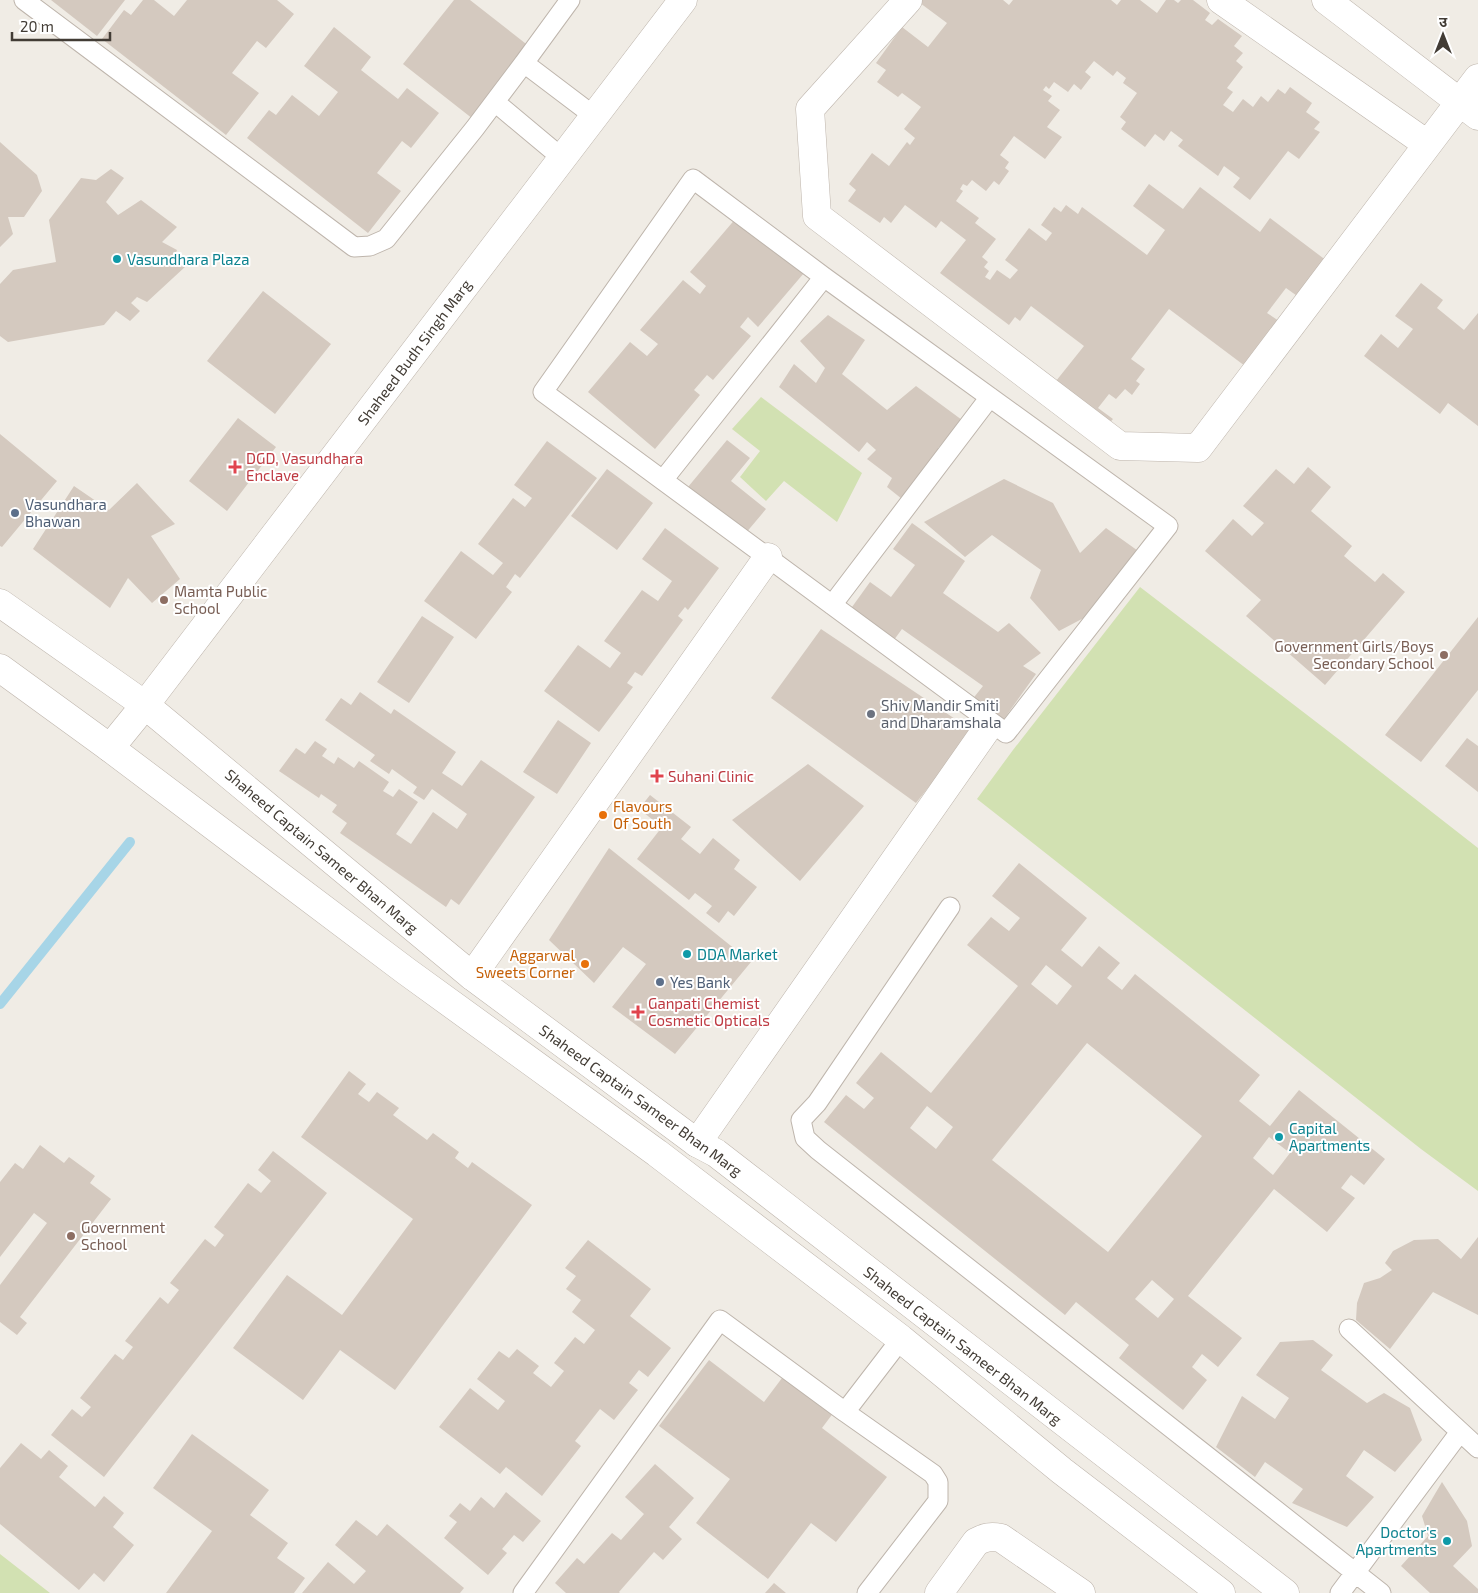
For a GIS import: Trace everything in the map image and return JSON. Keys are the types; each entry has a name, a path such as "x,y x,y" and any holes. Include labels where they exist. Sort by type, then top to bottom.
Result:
{"street":[{"name":"Shaheed Budh Singh Marg","path":"110,748 146,705 683,0"},
{"path":"908,0 810,109 817,216 1120,446 1198,448 1427,144 1469,109 1478,78"},
{"path":"1221,0 1427,144"},
{"path":"1326,0 1469,109"},
{"path":"472,976 768,558"},
{"name":"Shaheed Captain Sameer Bhan Marg","path":"0,603 146,705 472,976 697,1142 716,1153 1285,1593"},
{"path":"0,668 110,748 406,971 656,1153 901,1339 1062,1471 1220,1593"},
{"path":"697,1142 988,726"},
{"path":"901,1339 921,1312"},
{"path":"939,1593 976,1542 993,1536 1001,1538 1081,1593"}],"lane":[{"path":"24,0 354,247 370,246 386,239 495,102 570,0"},
{"path":"524,63 594,116"},
{"path":"495,102 562,158"},
{"path":"694,179 824,277 1168,526 1006,733 988,726 832,605 543,392 694,179"},
{"path":"663,480 824,277"},
{"path":"832,605 990,397"},
{"path":"950,907 817,1103 801,1120 805,1138 1381,1593"},
{"path":"523,1593 720,1320 933,1474 938,1482 940,1491 938,1501 867,1593"},
{"path":"1349,1329 1478,1448"},
{"path":"845,1412 901,1339"},
{"path":"1340,1593 1460,1432"}],"green space":[{"path":"761,397 862,473 837,522 784,481 766,501 740,477 760,451 732,429"},
{"path":"1140,587 1478,848 1478,1191 1421,1149 977,799"},
{"path":"0,1554 50,1593 0,1593"}],"building":[{"path":"51,0 125,0 97,36"},
{"path":"143,0 154,0 174,16 187,0 277,0 294,14 266,48 257,41 232,73 259,93 226,135 102,39 124,10 131,15"},
{"path":"454,0 470,0 530,47 473,119 403,64"},
{"path":"922,0 1003,0 1009,5 1013,0 1111,0 1117,5 1121,0 1140,0 1157,13 1166,0 1174,0 1178,3 1181,0 1193,0 1210,13 1205,20 1212,25 1218,19 1242,36 1234,46 1243,53 1236,61 1243,67 1227,88 1233,92 1223,105 1233,112 1243,99 1253,107 1261,96 1268,102 1278,89 1285,94 1290,87 1312,103 1306,112 1320,122 1314,129 1320,132 1299,159 1288,151 1250,200 1233,187 1240,178 1224,166 1218,176 1178,146 1183,140 1171,131 1164,141 1155,134 1145,147 1121,129 1126,122 1120,117 1137,93 1123,83 1126,78 1117,71 1113,76 1094,61 1085,72 1091,77 1081,90 1074,84 1068,92 1054,82 1049,89 1046,86 1043,90 1052,96 1048,101 1060,110 1047,127 1062,137 1045,159 1014,136 1000,155 1009,162 1005,168 1009,171 999,185 994,181 986,191 972,180 967,186 963,184 960,189 963,191 956,201 979,218 975,223 996,239 982,257 988,262 984,267 989,271 985,277 990,280 997,270 1010,279 1018,270 1005,260 1029,228 1046,241 1052,233 1041,225 1054,207 1061,212 1066,205 1078,214 1082,207 1147,255 1165,230 1133,206 1149,184 1183,209 1200,187 1260,232 1270,218 1327,261 1300,298 1286,288 1267,313 1279,321 1245,366 1169,309 1131,359 1145,369 1136,381 1140,384 1132,395 1125,389 1116,399 1109,394 1098,408 1113,419 1105,428 1056,381 1084,346 1031,306 1020,321 1015,317 1009,325 940,273 966,240 941,221 936,228 905,205 891,223 884,217 880,223 848,201 856,190 849,184 872,153 889,166 907,142 910,145 915,138 904,129 921,107 902,93 898,97 877,82 886,70 876,63 902,27 928,47 947,23 920,3"},
{"path":"334,27 371,57 361,70 398,99 407,88 439,113 411,148 402,141 377,173 401,191 368,233 247,138 269,110 276,115 292,95 319,116 338,92 304,66"},
{"path":"0,142 37,175 42,191 24,217 8,217 13,234 0,247"},
{"name":"Vasundhara Plaza","path":"111,169 124,178 106,202 118,215 141,200 177,227 162,242 177,250 175,255 186,266 147,302 137,297 131,303 140,311 130,321 116,311 104,325 8,342 0,336 0,284 13,270 56,262 49,220 81,178 96,180"},
{"path":"737,217 804,273 758,327 748,317 740,327 751,336 713,380 707,375 694,390 700,395 655,449 588,392 630,342 647,356 658,344 640,330 683,280 700,294 706,286 690,272"},
{"path":"1421,283 1443,300 1437,308 1464,330 1478,313 1478,426 1448,403 1440,414 1364,356 1381,334 1398,348 1413,329 1395,316"},
{"path":"263,291 331,344 275,414 207,361"},
{"path":"828,315 865,340 842,374 887,410 916,386 962,420 938,448 943,458 907,503 887,487 892,478 867,459 876,450 867,442 859,452 779,387 794,364 816,383 825,368 800,341"},
{"path":"238,418 276,447 227,511 189,481"},
{"name":"Vasundhara Bhawan","path":"0,434 57,481 2,547 0,546"},
{"path":"727,440 750,458 731,481 766,509 745,534 688,487"},
{"path":"547,441 597,478 520,578 515,574 506,587 512,592 476,639 424,601 461,551 493,575 503,563 478,544 513,498 525,507 532,498 514,485"},
{"path":"1308,467 1331,487 1311,511 1352,546 1344,556 1375,582 1383,573 1405,592 1325,685 1246,616 1261,600 1205,551 1233,519 1252,536 1264,523 1243,506 1276,469 1294,484"},
{"path":"607,469 653,503 617,550 571,516"},
{"path":"1004,479 1053,503 1080,553 1106,528 1141,553 1097,611 1059,631 1030,598 1041,570 992,535 965,557 924,522"},
{"path":"137,483 175,524 151,536 180,579 152,603 128,578 110,608 33,549 74,486 109,510"},
{"path":"912,523 965,561 943,593 998,632 1009,623 1041,653 1023,666 1036,674 1001,723 971,701 983,686 902,629 891,644 847,614 870,582 891,597 915,565 893,549"},
{"path":"665,528 719,568 688,610 685,607 678,616 683,620 642,676 635,672 627,683 633,687 599,732 544,691 578,645 610,668 621,653 604,641 642,590 658,601 672,581 642,559"},
{"path":"422,616 454,637 409,703 377,682"},
{"path":"1478,617 1478,690 1421,762 1385,735"},
{"name":"Shiv Mandir Smiti and Dharamshala","path":"821,629 973,731 916,803 771,698"},
{"path":"360,692 391,714 394,709 456,752 442,773 462,786 481,760 535,797 459,905 451,899 446,907 340,833 347,823 332,812 337,805 321,794 319,798 279,771 296,748 305,754 315,741 327,749 322,756 334,764 338,757 354,768 359,761 389,782 383,791 393,797 399,789 418,802 396,834 411,844 433,812 457,829 467,814 432,789 424,800 413,793 417,787 392,769 389,774 370,761 375,755 325,720 341,698 351,705"},
{"path":"558,720 591,743 557,794 523,772"},
{"path":"1467,738 1478,746 1478,792 1445,766"},
{"path":"808,764 864,806 800,881 732,820"},
{"path":"650,795 691,827 681,839 700,854 713,838 740,860 734,869 757,887 734,916 728,911 719,923 706,913 712,906 695,893 689,900 637,859 662,827 639,809"},
{"name":"DDA Market","path":"609,848 751,962 675,1054 612,1007 646,964 623,947 594,983 549,940"},
{"name":"Capital Apartments","path":"1019,863 1087,918 1061,950 1082,967 1099,946 1120,963 1107,978 1122,990 1135,974 1260,1075 1239,1101 1270,1126 1299,1090 1385,1159 1364,1185 1351,1175 1341,1188 1355,1198 1327,1232 1274,1189 1188,1296 1242,1338 1218,1367 1202,1354 1192,1367 1207,1380 1183,1410 1119,1358 1129,1345 1076,1302 1065,1315 824,1122 846,1095 864,1109 874,1098 856,1083 881,1052 931,1093 1018,986 967,945 991,917 1009,931 1020,918 992,896","holes":["1046,965 1072,986 1057,1005 1031,984","1087,1043 1202,1136 1108,1252 992,1160","927,1106 953,1127 936,1149 910,1128","1269,1137 1290,1153 1273,1175 1253,1158","1152,1280 1174,1299 1158,1318 1135,1299"]},
{"path":"349,1071 366,1084 358,1094 369,1102 377,1092 399,1108 393,1115 427,1140 433,1133 459,1152 455,1158 468,1168 472,1162 532,1205 395,1390 340,1350 303,1400 233,1348 287,1275 342,1315 413,1219 301,1137"},
{"path":"40,1145 64,1163 69,1157 95,1176 90,1183 111,1199 20,1317 27,1323 17,1335 0,1322 0,1285 47,1223 34,1213 0,1257 0,1182 15,1163 23,1169"},
{"path":"273,1151 327,1193 104,1477 51,1435 72,1409 82,1417 91,1407 80,1398 115,1354 123,1360 133,1347 125,1341 160,1297 168,1304 179,1290 170,1283 205,1239 215,1247 224,1235 214,1227 248,1183 261,1193 271,1181 258,1170"},
{"path":"1478,1237 1478,1315 1433,1292 1390,1349 1356,1320 1357,1303 1364,1283 1380,1278 1392,1270 1385,1263 1393,1251 1414,1240 1438,1239 1461,1259"},
{"path":"588,1240 651,1289 630,1316 671,1348 648,1377 639,1370 629,1383 638,1390 614,1420 600,1409 575,1441 581,1446 542,1496 506,1467 500,1474 439,1427 470,1388 498,1410 505,1401 477,1379 499,1351 509,1358 517,1349 539,1366 533,1373 551,1387 564,1371 554,1363 575,1337 584,1344 595,1330 572,1312 581,1300 566,1289 576,1276 565,1268"},
{"path":"1313,1340 1333,1355 1321,1370 1367,1403 1384,1393 1410,1408 1422,1440 1395,1472 1364,1450 1346,1476 1374,1497 1347,1527 1292,1503 1303,1489 1265,1462 1255,1477 1216,1447 1242,1396 1275,1419 1289,1398 1256,1375 1280,1342"},
{"path":"709,1360 764,1402 785,1374 834,1412 822,1428 887,1477 836,1542 811,1523 768,1579 696,1523 730,1479 659,1426"},
{"path":"192,1434 269,1490 250,1515 288,1543 277,1558 305,1578 294,1593 166,1593 212,1531 153,1488"},
{"path":"21,1443 41,1459 49,1450 68,1466 59,1477 95,1507 104,1496 124,1513 113,1527 134,1545 104,1582 94,1573 79,1590 0,1524 0,1468"},
{"path":"655,1464 694,1498 669,1527 682,1539 663,1560 654,1552 620,1593 566,1593 555,1583 577,1558 584,1564 612,1533 621,1540 644,1514 625,1497"},
{"name":"Doctor's Apartments","path":"1442,1482 1467,1521 1472,1546 1453,1566 1478,1589 1478,1593 1430,1593 1401,1566 1428,1536 1422,1516"},
{"path":"506,1492 541,1521 523,1542 514,1535 502,1549 507,1553 488,1575 444,1538 457,1522 449,1516 460,1503 470,1511 481,1497 494,1508"},
{"path":"356,1520 377,1536 387,1524 464,1588 460,1593 302,1593 328,1562 354,1584 366,1571 335,1545"},
{"path":"774,1583 786,1593 765,1593"}],"waterway":[{"path":"0,1004 130,842"}],"place":[{"name":"Vasundhara Plaza","path":"117,259"},
{"name":"DGD, Vasundhara Enclave","path":"235,467"},
{"name":"Vasundhara Bhawan","path":"15,513"},
{"name":"Mamta Public School","path":"164,600"},
{"name":"Government Girls/Boys Secondary School","path":"1444,655"},
{"name":"Shiv Mandir Smiti and Dharamshala","path":"871,714"},
{"name":"Suhani Clinic","path":"657,776"},
{"name":"Flavours Of South","path":"603,815"},
{"name":"DDA Market","path":"687,954"},
{"name":"Aggarwal Sweets Corner","path":"585,964"},
{"name":"Yes Bank","path":"660,982"},
{"name":"Ganpati Chemist Cosmetic Opticals","path":"638,1012"},
{"name":"Capital Apartments","path":"1279,1137"},
{"name":"Government School","path":"71,1236"},
{"name":"Doctor's Apartments","path":"1447,1541"}]}
